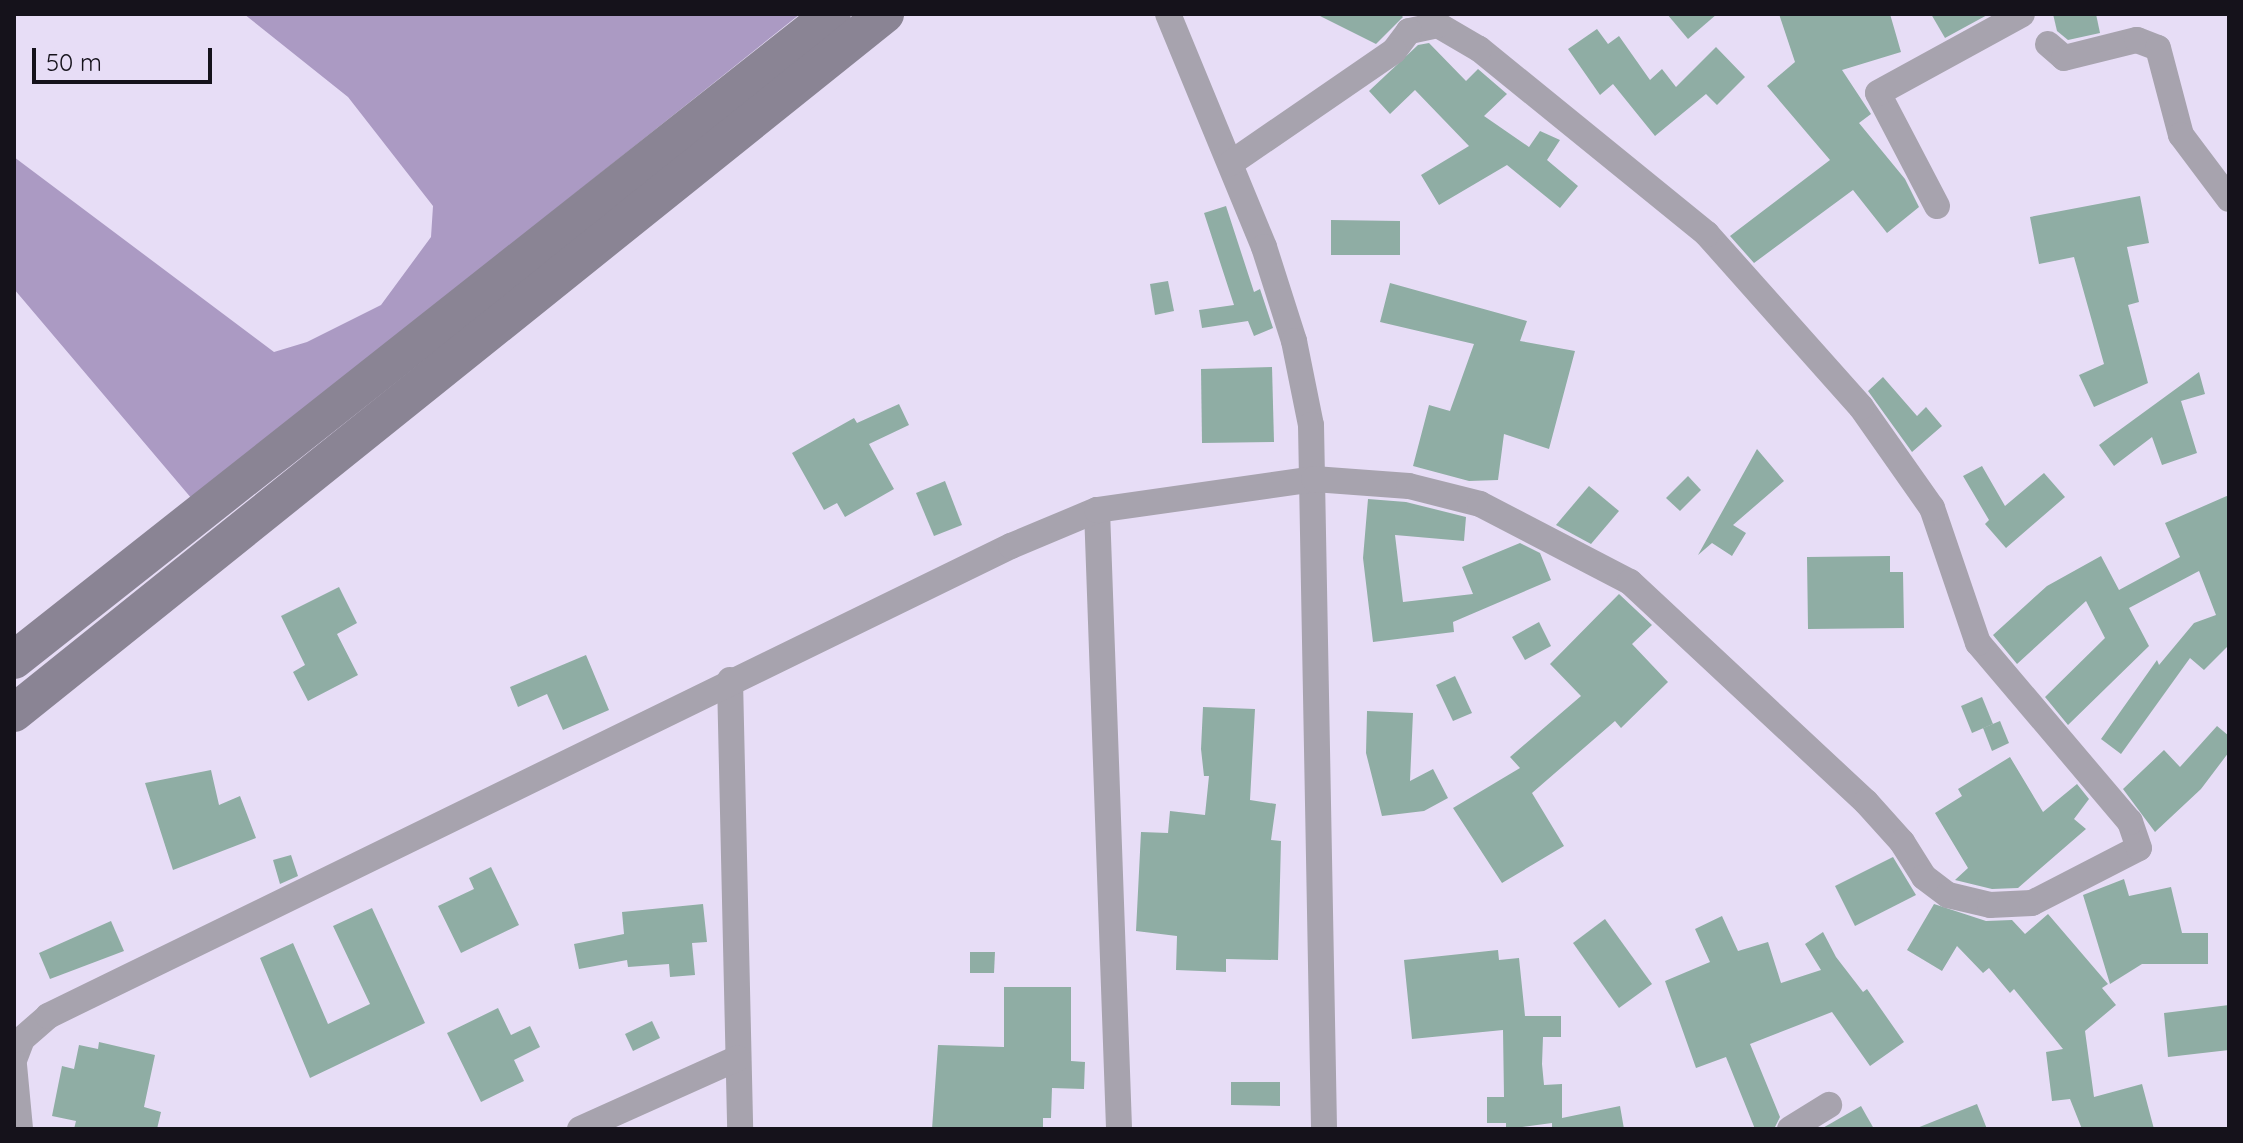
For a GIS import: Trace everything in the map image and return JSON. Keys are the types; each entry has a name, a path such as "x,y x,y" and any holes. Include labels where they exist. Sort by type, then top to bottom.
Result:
{"main road":[{"path":"14,660 832,14"},
{"path":"14,713 885,14"}],"street":[{"path":"1168,14 1231,163 1294,341 1311,425 1324,1129"},
{"path":"1937,206 1878,93 2022,14"},
{"path":"20,1129 14,1063 22,1039 48,1016 730,680 1097,510 1314,479 1409,486 1480,504 1630,582 1866,802 1902,842 1924,877 1948,895 1990,905 2032,903 2139,848 2130,822 1978,643 1932,508 1861,407 1707,234 1479,49 1438,25 1409,31 1394,51 1231,163"},
{"path":"2048,44 2064,58 2137,40 2158,48 2181,135 2229,199"},
{"path":"1097,510 1119,1129"},
{"path":"730,680 740,1129"},
{"path":"580,1129 738,1058"},
{"path":"1790,1129 1829,1105"}],"shaded area":[{"path":"244,14 800,14 192,499 14,289 14,157 274,352 307,342 381,305 431,237 433,206 348,97"}],"building":[{"path":"1316,14 1400,14 1403,17 1376,44"},
{"path":"1667,14 1717,14 1688,39"},
{"path":"1779,14 1890,14 1901,52 1842,70 1871,114 1859,123 1905,179 1919,207 1887,233 1853,190 1754,263 1730,236 1830,160 1767,86 1795,62"},
{"path":"1931,14 1989,14 1945,38"},
{"path":"2053,14 2096,14 2100,33 2068,40 2057,31"},
{"path":"1597,29 1608,44 1619,36 1650,80 1662,69 1676,87 1716,47 1745,77 1717,105 1706,94 1655,136 1613,84 1600,95 1568,49"},
{"path":"1429,43 1466,81 1478,69 1507,94 1484,116 1529,147 1540,131 1560,140 1547,160 1578,186 1560,208 1507,165 1439,205 1421,175 1469,146 1415,90 1390,114 1369,91 1418,45"},
{"path":"2140,196 2149,243 2127,247 2139,302 2128,305 2148,383 2094,407 2079,375 2104,364 2074,257 2039,264 2030,217"},
{"path":"1226,206 1254,292 1260,289 1273,328 1254,336 1248,321 1202,328 1199,310 1234,305 1204,213"},
{"path":"1331,220 1400,221 1400,255 1331,255"},
{"path":"1168,281 1174,311 1155,315 1150,284"},
{"path":"1390,283 1527,321 1520,341 1575,351 1549,449 1504,434 1498,480 1469,481 1413,466 1429,405 1450,411 1474,344 1380,322"},
{"path":"1272,367 1274,442 1202,443 1201,369"},
{"path":"2199,372 2205,394 2181,401 2197,453 2162,465 2152,437 2114,466 2099,445"},
{"path":"1883,377 1917,416 1926,407 1942,426 1912,452 1868,391"},
{"path":"899,404 909,425 869,444 894,489 845,517 837,503 824,510 792,453 854,418 857,423"},
{"path":"1757,449 1784,481 1733,525 1746,533 1732,556 1712,543 1698,555"},
{"path":"1982,466 2005,506 2044,473 2065,497 2006,548 1985,524 1989,520 1963,476"},
{"path":"1688,476 1701,490 1680,511 1666,498"},
{"path":"945,481 962,525 934,536 916,493"},
{"path":"1589,486 1619,511 1591,544 1556,525"},
{"path":"2229,495 2229,645 2204,670 2190,658 2121,754 2101,739 2157,660 2159,665 2194,623 2216,615 2199,571 2129,608 2149,646 2068,725 2045,697 2105,638 2086,601 2017,664 1993,635 2047,586 2101,556 2119,590 2180,557 2165,523"},
{"path":"1368,499 1406,502 1466,517 1464,541 1395,535 1403,602 1473,594 1462,567 1520,543 1540,553 1551,580 1453,622 1454,632 1373,642 1363,558"},
{"path":"1890,556 1890,572 1903,572 1904,628 1808,629 1807,557"},
{"path":"339,587 357,623 337,634 358,675 308,701 293,672 305,665 281,616"},
{"path":"1619,594 1652,625 1632,644 1668,682 1621,728 1615,721 1532,793 1564,846 1502,883 1453,808 1520,768 1510,757 1581,696 1550,664"},
{"path":"1539,622 1551,646 1525,660 1512,637"},
{"path":"586,655 609,710 563,730 547,694 518,707 510,687"},
{"path":"1455,676 1472,713 1453,721 1436,685"},
{"path":"1982,697 1993,724 1972,733 1961,706"},
{"path":"1203,707 1255,709 1250,800 1276,804 1271,840 1281,841 1278,960 1226,959 1226,972 1176,970 1177,936 1136,931 1141,832 1168,833 1170,811 1205,815 1209,776 1204,776 1201,749"},
{"path":"1367,711 1413,713 1410,781 1433,769 1448,798 1424,811 1382,816 1366,753"},
{"path":"2000,721 2009,743 1992,751 1983,728"},
{"path":"2217,726 2229,736 2229,752 2201,789 2155,832 2123,789 2164,750 2180,767"},
{"path":"2010,757 2043,812 2077,784 2089,799 2074,819 2086,829 2018,888 1992,889 1955,880 1968,868 1935,813 1962,796 1958,789"},
{"path":"211,770 219,805 240,796 256,838 173,870 145,783"},
{"path":"291,855 298,876 280,884 273,860"},
{"path":"1893,857 1916,895 1855,926 1835,886"},
{"path":"491,867 519,925 461,953 438,906 474,889 469,878"},
{"path":"2124,879 2129,896 2171,887 2182,933 2208,933 2208,964 2142,964 2110,984 2083,895"},
{"path":"703,904 707,942 692,943 695,975 670,977 669,964 628,967 627,960 579,969 574,944 624,934 622,912"},
{"path":"1934,904 1986,921 2012,920 2025,934 2048,914 2108,984 2102,988 2116,1005 2085,1031 2094,1097 2142,1084 2154,1129 2082,1129 2070,1099 2052,1101 2046,1052 2063,1049 2014,989 2010,993 1989,968 1983,973 1957,946 1942,971 1907,950"},
{"path":"372,908 425,1023 310,1078 260,958 293,943 328,1024 370,1004 333,926"},
{"path":"1722,916 1738,951 1768,942 1781,983 1821,970 1805,944 1823,932 1836,957 1863,992 1867,989 1904,1042 1870,1066 1832,1012 1750,1044 1780,1117 1774,1129 1755,1129 1726,1057 1696,1068 1665,981 1710,962 1695,929"},
{"path":"1605,919 1652,984 1619,1008 1573,943"},
{"path":"111,921 124,951 50,979 39,953"},
{"path":"1498,950 1499,960 1519,958 1525,1016 1561,1016 1561,1037 1543,1037 1542,1064 1544,1085 1562,1084 1562,1118 1620,1106 1624,1129 1552,1129 1552,1123 1506,1129 1506,1123 1487,1123 1487,1097 1504,1097 1503,1030 1412,1039 1404,960"},
{"path":"970,952 995,952 994,973 970,973"},
{"path":"1004,987 1071,987 1071,1061 1085,1062 1084,1089 1052,1088 1051,1118 1043,1118 1043,1129 932,1129 938,1045 1004,1047"},
{"path":"2229,1005 2229,1050 2168,1057 2164,1013"},
{"path":"498,1008 511,1035 530,1026 540,1047 514,1060 524,1081 481,1102 447,1033"},
{"path":"652,1021 660,1038 633,1051 625,1034"},
{"path":"99,1042 155,1055 144,1107 161,1112 157,1129 74,1129 76,1121 52,1116 62,1066 74,1069 79,1045 98,1049"},
{"path":"1231,1082 1280,1082 1280,1106 1231,1105"},
{"path":"1977,1104 1987,1129 1917,1129 1917,1128"},
{"path":"1861,1106 1874,1129 1821,1129"}]}
